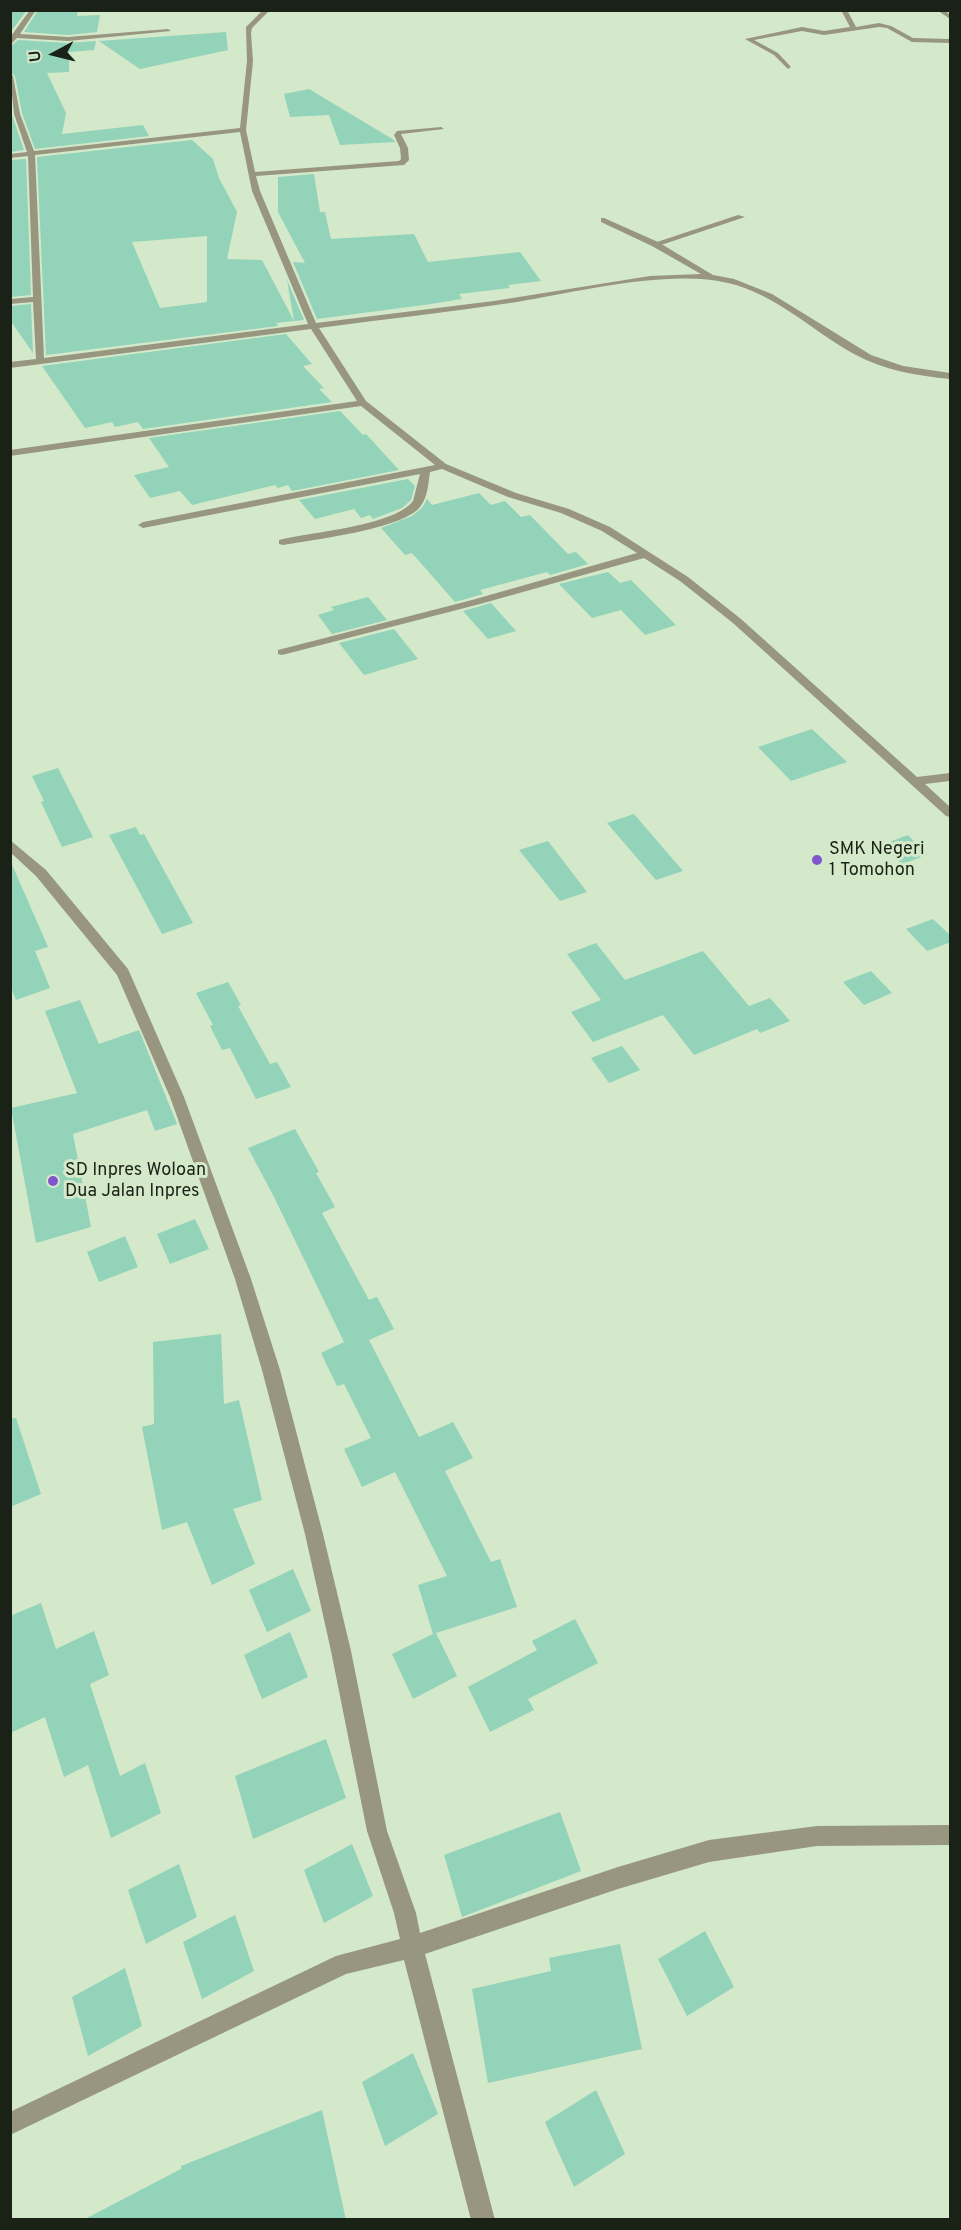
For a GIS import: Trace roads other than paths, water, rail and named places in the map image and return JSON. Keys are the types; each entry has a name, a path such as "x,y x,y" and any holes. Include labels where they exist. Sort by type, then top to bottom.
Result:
{"street":[{"path":"10,46 14,36 33,10"},
{"path":"267,10 249,27 248,33 250,61 243,130 256,191 312,324 363,402 443,466 512,495 565,511 606,529 684,579 737,621 951,813"},
{"path":"844,10 854,28"},
{"path":"940,10 951,17"},
{"path":"789,67 776,54 748,39 802,29 824,33 885,26 912,40 951,40"},
{"path":"14,36 68,39 168,31"},
{"path":"10,76 14,114 32,154 40,361"},
{"path":"252,174 401,163 405,160 404,148 397,135 399,132 441,129"},
{"path":"10,156 243,130"},
{"path":"655,244 741,217"},
{"path":"604,220 655,244 712,277"},
{"path":"10,365 654,279 712,277 749,286 775,299 859,353 906,369 951,376"},
{"path":"10,302 36,299"},
{"path":"934,374 951,383"},
{"path":"10,453 363,402"},
{"path":"143,525 443,466"},
{"path":"283,542 396,518 414,508 420,497 425,470"},
{"path":"282,652 476,602 646,554"},
{"path":"915,781 951,777"},
{"path":"10,844 41,873 123,973 177,1097 240,1269 271,1370 314,1534 341,1651 377,1831 405,1913 483,2220"},
{"path":"10,2124 345,1964 412,1947 618,1878 709,1851 817,1836 951,1835"}],"place":[{"name":"SMK Negeri 1 Tomohon","path":"817,860"},
{"name":"SD Inpres Woloan Dua Jalan Inpres","path":"53,1181"}]}
